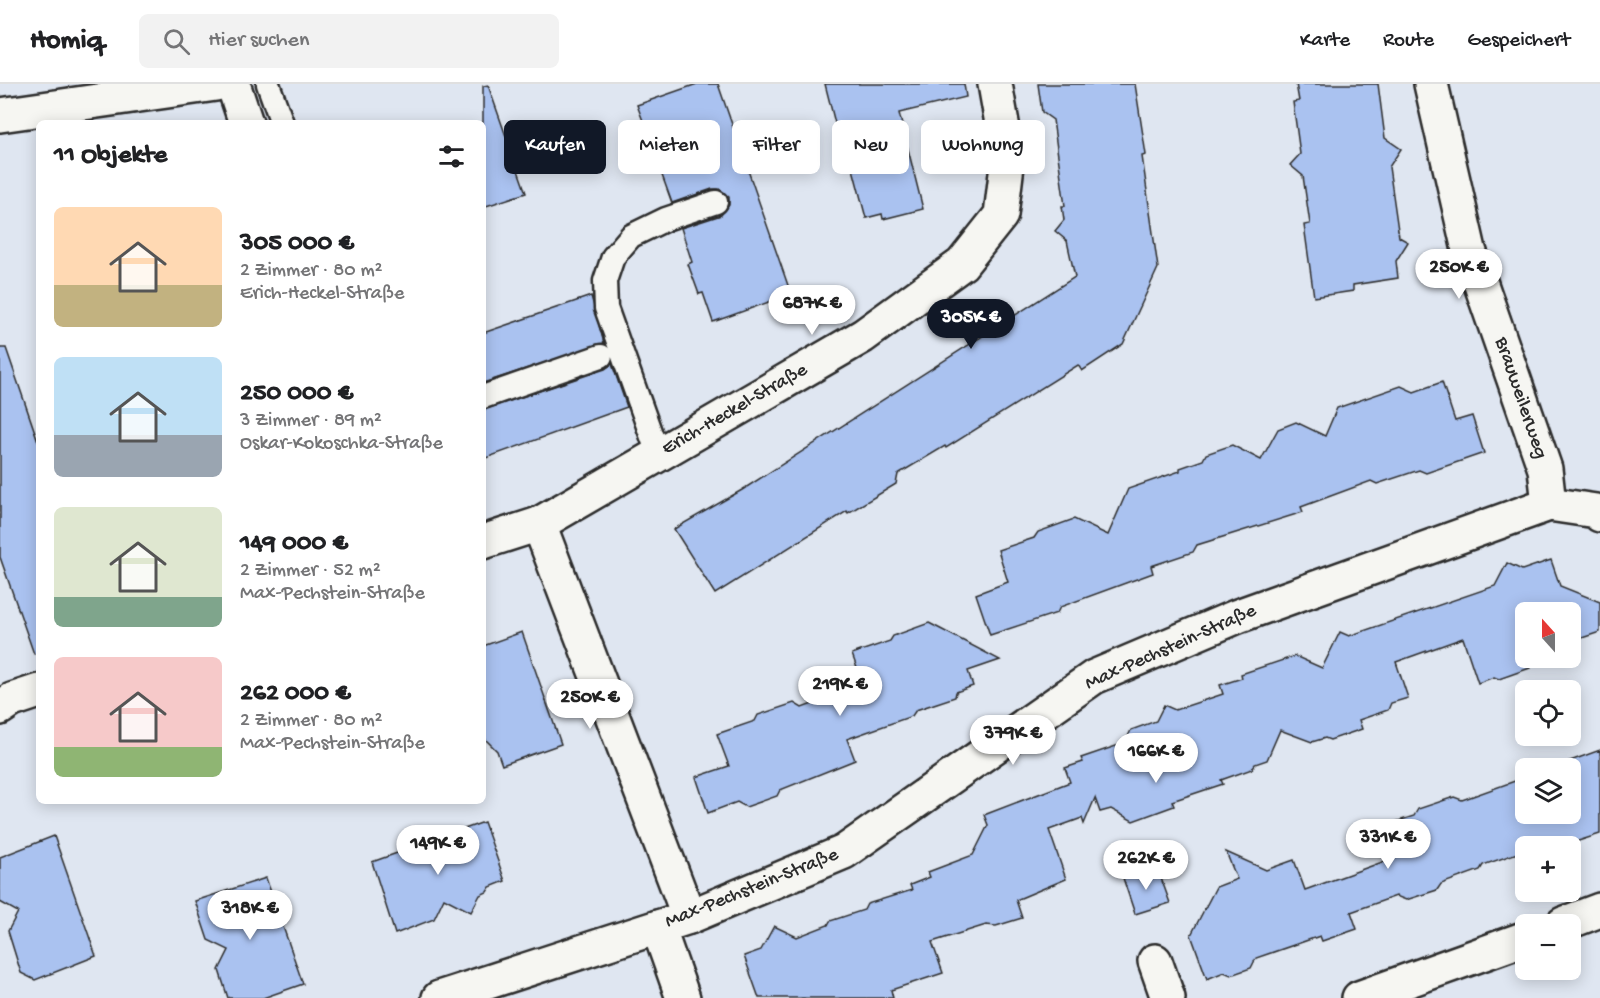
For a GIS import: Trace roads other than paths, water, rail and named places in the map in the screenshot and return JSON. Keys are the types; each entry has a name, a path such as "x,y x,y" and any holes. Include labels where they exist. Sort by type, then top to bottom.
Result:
{"street":[{"path":"0,116 36,120 216,84"},
{"path":"233,84 245,120"},
{"name":"Erich-Heckel-Straße","path":"486,541 538,524 862,336 962,264 1001,215 1008,157 995,84"},
{"name":"Brauweilerweg","path":"1431,84 1469,250 1545,469 1549,504"},
{"name":"Max-Pechstein-Straße","path":"439,998 689,917 844,852 1094,677 1238,616 1549,504 1596,511 1600,515"},
{"path":"538,524 689,917"},
{"path":"0,708 12,700 36,692"},
{"path":"1581,917 1600,910"},
{"path":"658,927 683,998"},
{"path":"1359,998 1515,942"},
{"path":"1155,961 1168,998"}],"lane":[{"path":"268,84 281,120"},
{"path":"658,454 606,308 604,281 613,257 631,236 666,219 716,202"},
{"path":"486,396 602,356"}]}
